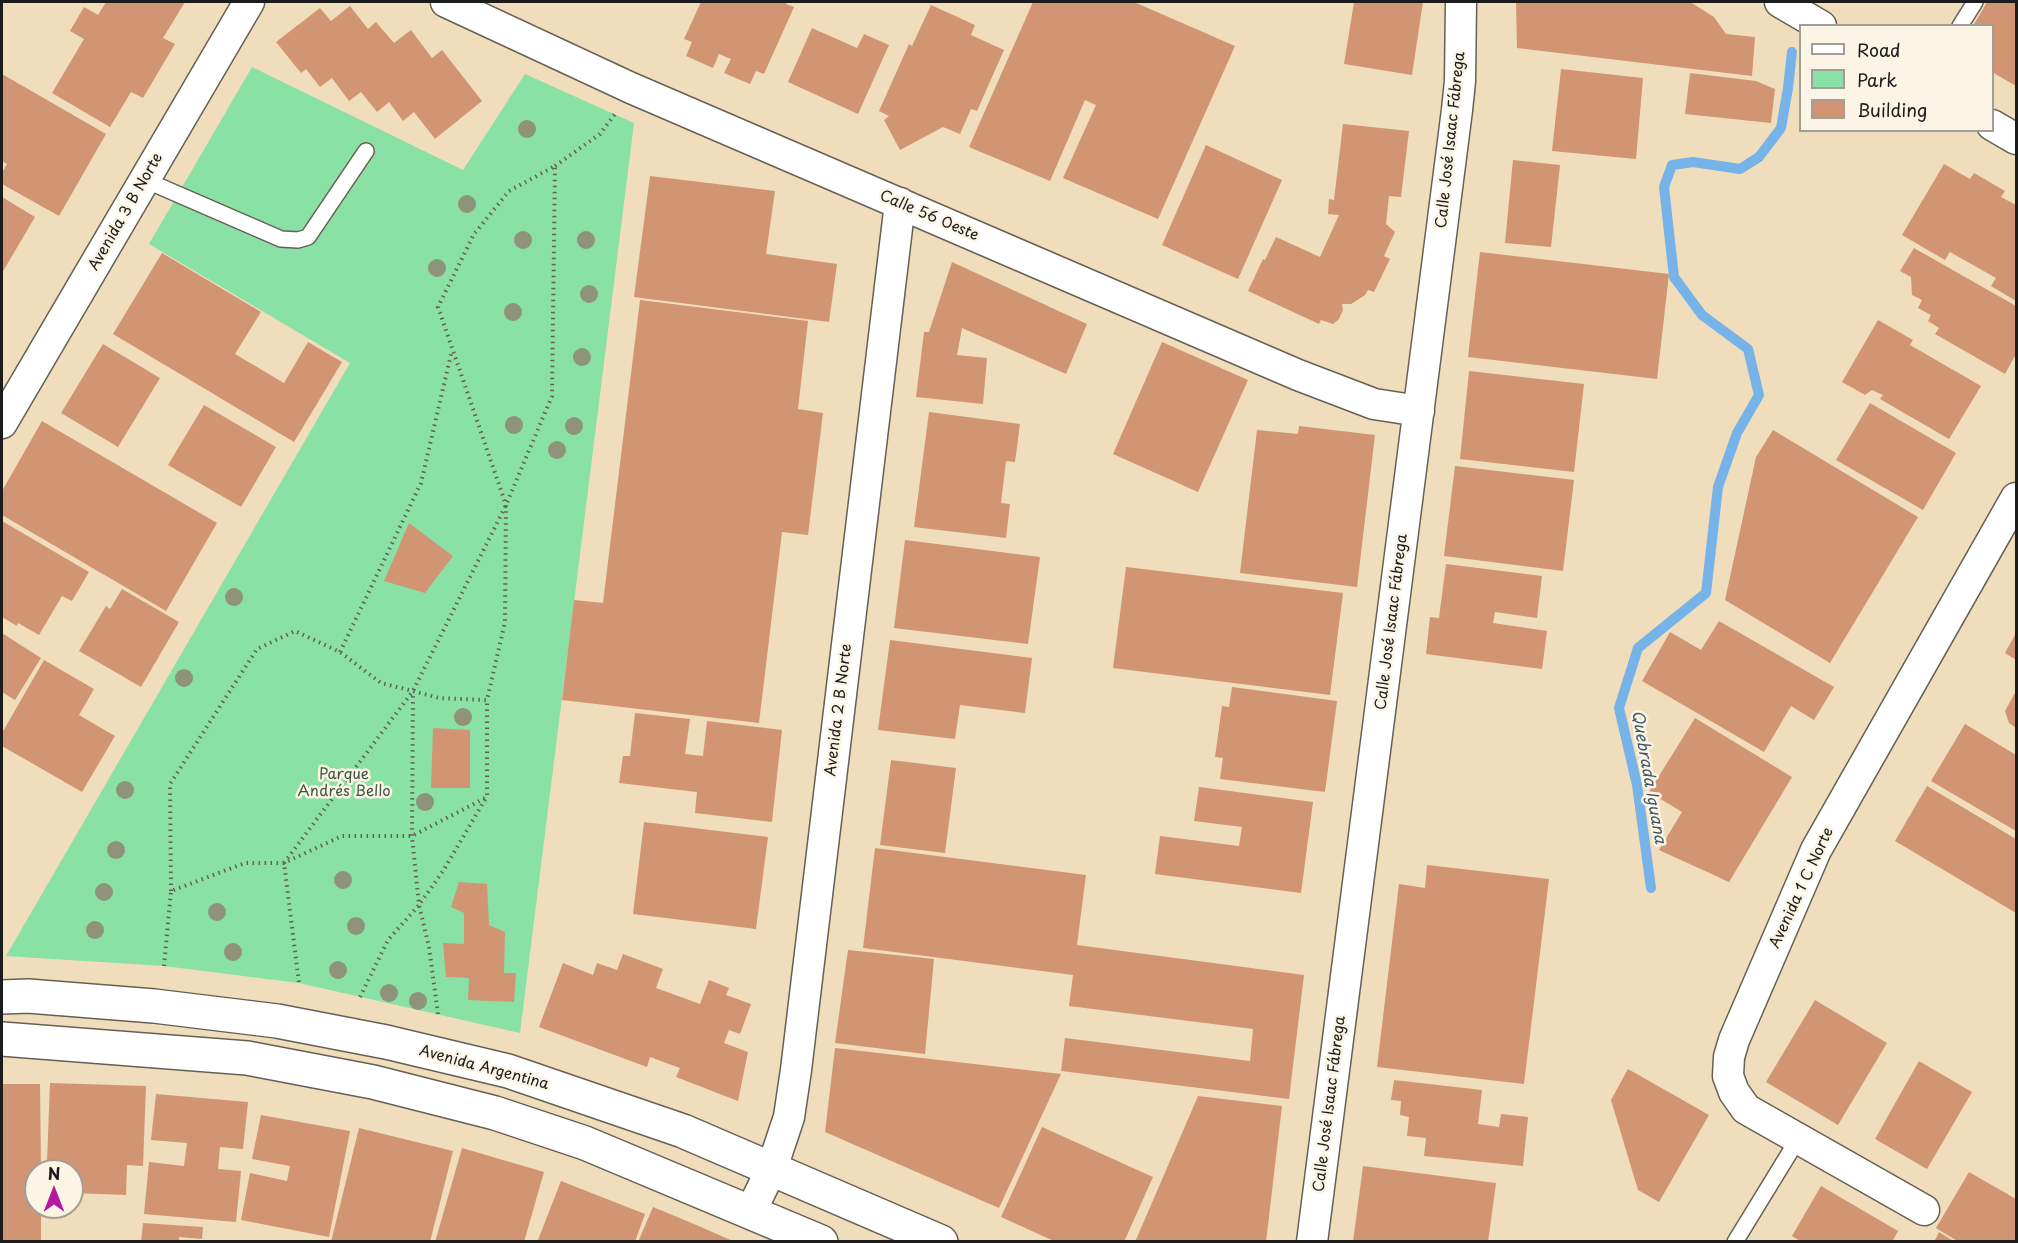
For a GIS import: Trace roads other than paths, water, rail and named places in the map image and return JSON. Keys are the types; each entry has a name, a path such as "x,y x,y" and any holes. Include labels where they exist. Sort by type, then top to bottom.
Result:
{"street":[{"name":"Avenida 3 B Norte","path":"2,423 249,2"},
{"name":"Calle 56 Oeste","path":"446,2 631,88 1298,375 1374,404 1419,411"},
{"name":"Calle José Isaac Fábrega","path":"1312,1242 1458,99 1461,2"},
{"path":"1780,2 1818,24"},
{"path":"1994,126 2016,139"},
{"name":"Avenida 2 B Norte","path":"751,1211 772,1168 789,1116 796,1070 900,203"},
{"name":"Avenida 1 C Norte","path":"1924,1210 1746,1109 1734,1092 1728,1076 1729,1057 1734,1040 1816,850 2016,498"},
{"name":"Avenida Argentina","path":"2,997 28,996 154,1006 277,1021 386,1042 508,1071 683,1131 941,1242"},
{"path":"2,1039 247,1058 373,1082 495,1113 585,1143 821,1242"}],"lane":[{"path":"1961,24 1975,2"},
{"path":"145,180 281,238 298,240 309,237 366,151"},
{"path":"1735,1242 1798,1139"}],"waterway":[{"name":"Quebrada Iguana","path":"1651,888 1637,785 1619,708 1638,648 1706,593 1718,487 1737,433 1759,395 1748,349 1702,315 1674,277 1664,187 1672,165 1693,162 1740,169 1759,157 1781,128 1792,52"}],"park label":[{"name":"Parque Andrés Bello","path":"344,784"}]}
